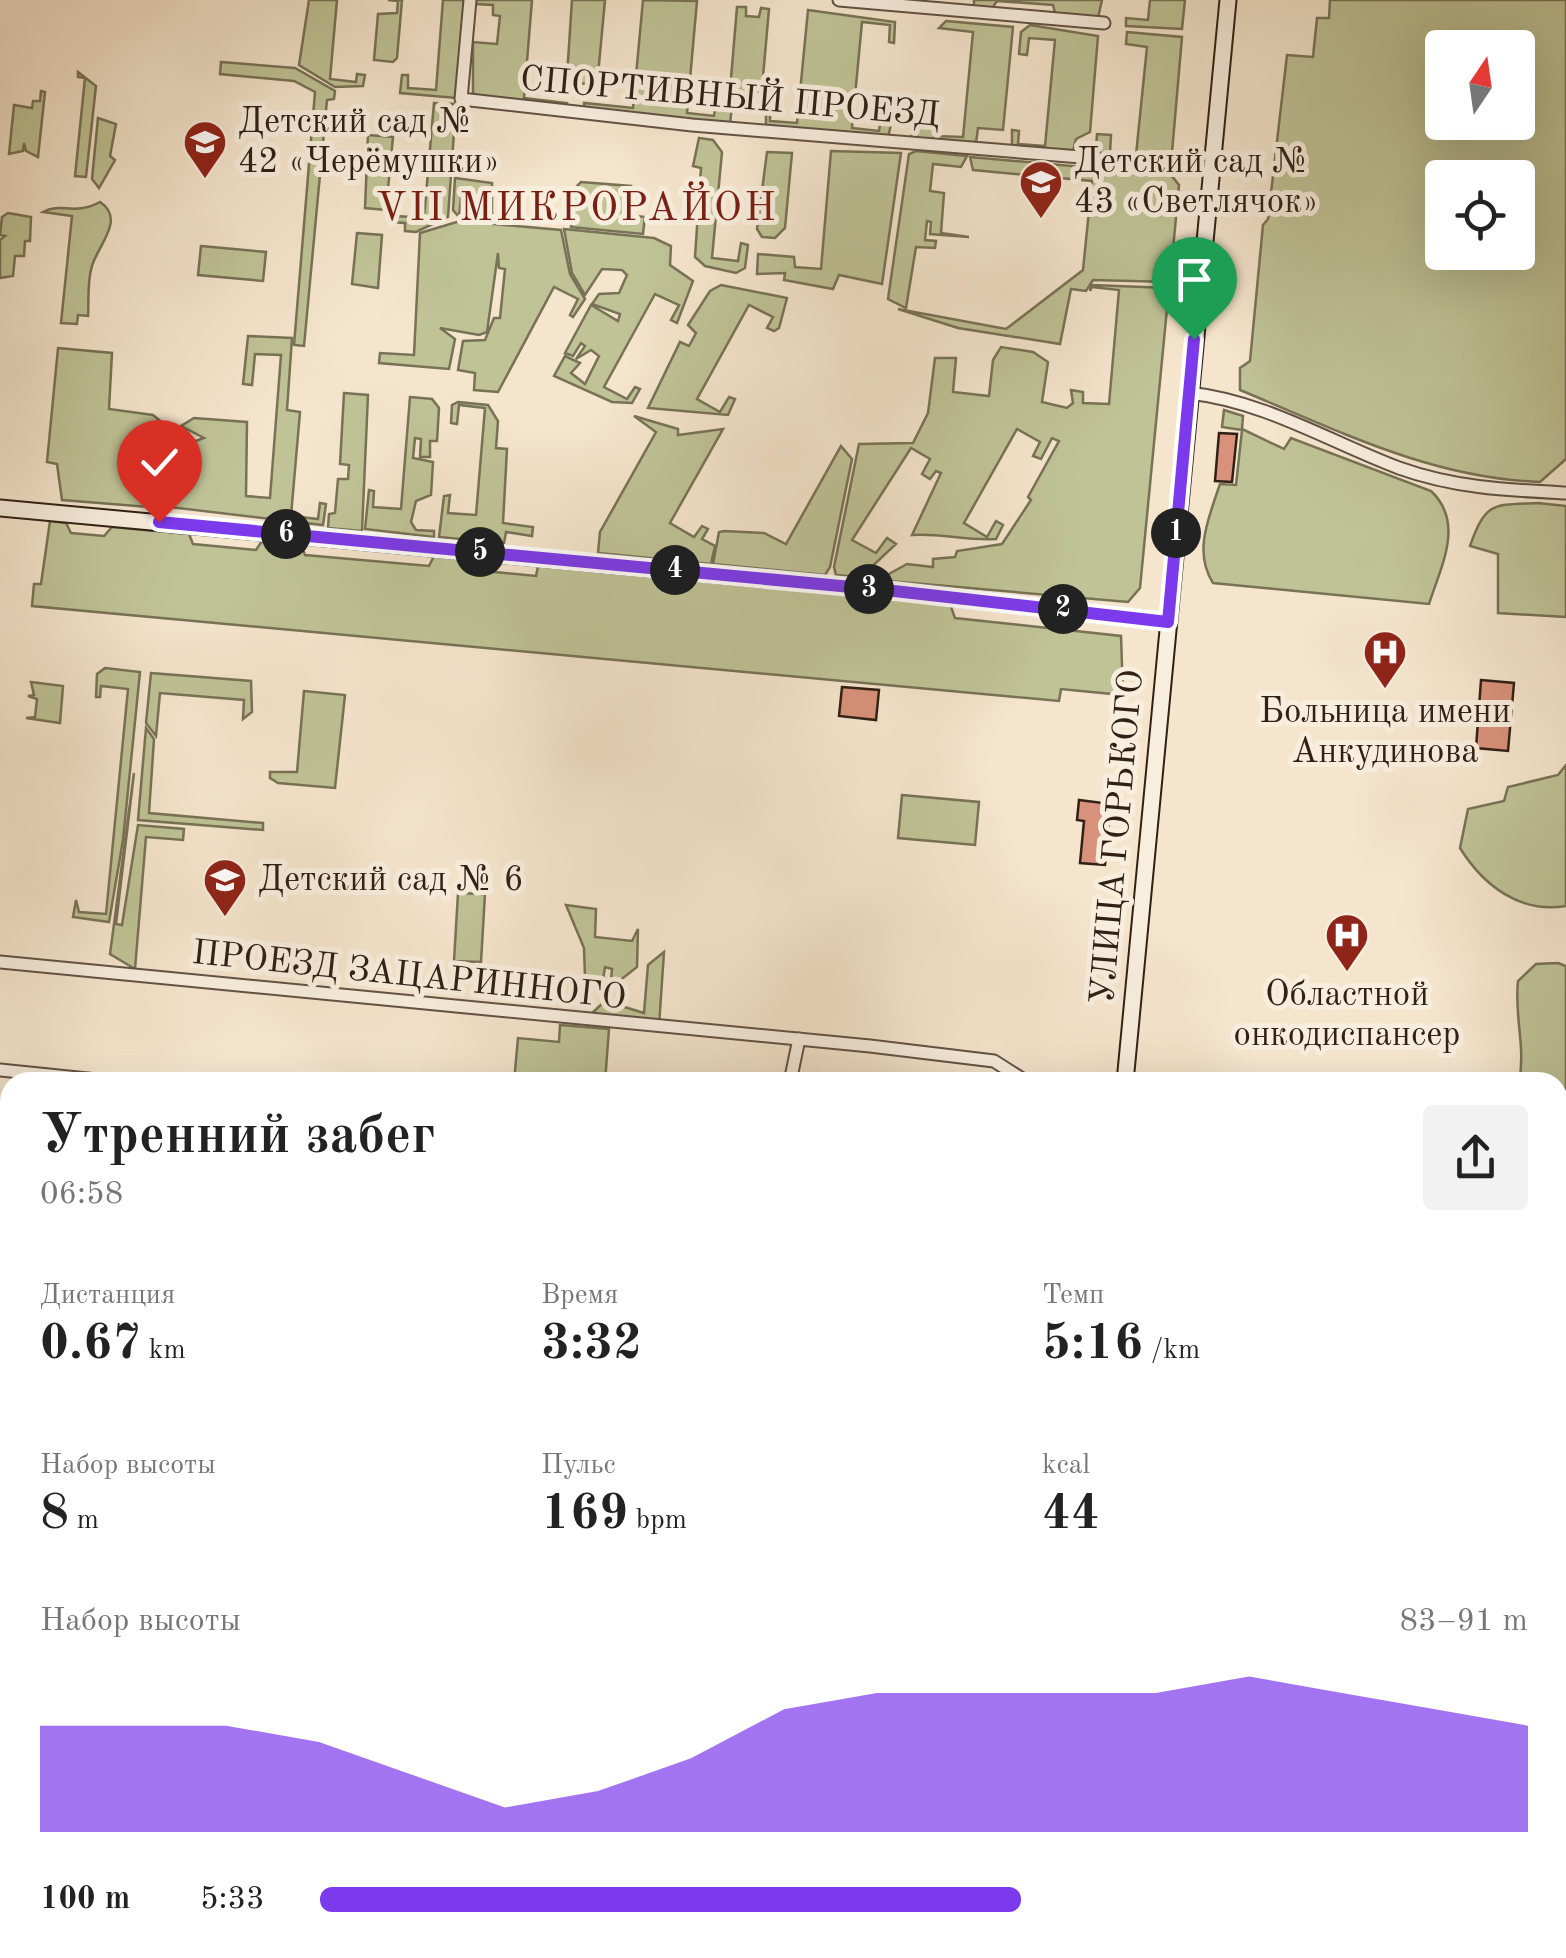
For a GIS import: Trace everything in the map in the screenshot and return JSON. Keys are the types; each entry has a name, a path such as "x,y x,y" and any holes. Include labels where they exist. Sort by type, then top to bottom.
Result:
{"street":[{"name":"СПОРТИВНЫЙ ПРОЕЗД","path":"470,0 461,99 692,125 1093,158"},
{"path":"838,0 1104,23"},
{"name":"УЛИЦА ГОРЬКОГО","path":"1126,1072 1228,0"},
{"path":"1189,394 1222,397 1432,478 1476,490 1566,493"},
{"path":"0,508 894,591 1168,622"},
{"name":"ПРОЕЗД ЗАЦАРИННОГО","path":"0,962 538,1011 632,1026 994,1061 1012,1072"},
{"path":"792,1072 798,1040"}],"green space":[{"path":"309,0 337,0 330,79 356,82 357,74 365,75 363,86 335,87 299,65"},
{"path":"388,0 402,0 397,58 393,62 374,60 378,14 397,13 398,1"},
{"path":"443,0 464,0 456,98 400,93 402,75 408,75 408,88 436,90"},
{"path":"476,0 532,0 524,98 567,103 567,109 473,96 473,42 497,44 500,16 493,15 493,5 476,4"},
{"path":"572,0 605,0 598,75 589,84 574,83 567,76"},
{"path":"643,0 697,1 687,113 714,116 716,104 732,106 730,124 584,111 584,103 633,108"},
{"path":"974,0 1102,0 1098,18 1055,13 1053,5 997,1 991,10 974,8"},
{"path":"1150,0 1185,0 1182,29 1126,26 1126,18 1148,20"},
{"path":"1330,0 1566,0 1566,459 1540,482 1500,479 1423,462 1240,390 1240,368 1250,361 1263,225 1268,219 1287,55 1313,57 1317,18 1329,18"},
{"path":"737,7 746,7 746,16 759,17 761,8 769,9 762,88 751,98 737,97 730,90"},
{"path":"808,10 895,22 894,43 889,42 890,25 862,22 852,128 879,131 881,118 892,119 888,138 766,127 766,108 770,109 770,121 797,123"},
{"path":"946,21 1013,27 1003,130 978,128 976,143 911,139 914,123 934,125 934,136 963,137 973,32 939,28"},
{"path":"1030,25 1098,36 1090,132 1076,139 1073,151 1012,147 1012,130 1019,131 1018,144 1045,146 1055,40 1029,38 1027,55 1019,54 1021,32"},
{"path":"1127,32 1182,37 1171,164 1105,156 1096,149 1097,134 1111,135 1110,153 1136,155 1147,47 1126,44"},
{"path":"221,62 295,68 335,91 334,99 327,100 304,346 294,345 315,92 294,81 220,74"},
{"path":"78,72 96,86 86,177 75,176 85,78 78,77"},
{"path":"41,91 45,92 38,157 26,151 24,143 23,151 9,154 14,105 32,108 33,101 40,101"},
{"path":"434,103 456,104 448,217 416,232 405,231 405,223 390,222 392,199 398,199 397,216 424,218"},
{"path":"98,118 116,124 110,156 115,160 99,188 92,179"},
{"path":"368,135 393,137 386,210 365,208"},
{"path":"699,138 713,140 722,152 712,258 738,261 741,243 748,245 745,268 736,273 705,266 695,257 701,168 693,166"},
{"path":"831,151 901,153 882,284 839,275 833,289 784,280 785,273 757,274 758,254 794,257 795,267 821,269"},
{"path":"916,151 967,156 961,167 933,164 930,191 944,193 941,233 969,237 930,234 931,222 927,221 925,240 936,241 935,248 916,247 906,308 888,299 909,154"},
{"path":"767,152 792,153 785,228 775,238 762,237 757,229"},
{"path":"970,157 1138,172 1140,168 1167,170 1179,185 1170,282 1093,280 1086,291 1071,289 1060,344 958,328 898,309 1006,329 1083,270 1092,181 973,170"},
{"path":"455,178 492,183 492,220 473,218 474,199 461,198 459,217 453,210"},
{"path":"581,182 631,186 629,215 645,217 643,234 571,227 574,189"},
{"path":"100,202 111,216 90,272 88,316 78,315 77,324 61,323 72,216 43,212"},
{"path":"8,213 31,217 30,241 25,241 24,256 15,256 13,276 0,278 0,240 5,236 0,235 2,217"},
{"path":"460,221 561,230 570,274 585,299 573,317 570,315 578,299 554,287 498,392 474,390 475,373 458,370 463,341 485,340 494,318 500,318 505,269 499,268 498,253 487,332 479,335 440,328 455,339 449,369 379,363 380,353 414,355 420,233"},
{"path":"564,229 654,238 671,246 670,265 693,281 677,323 671,320 679,305 655,294 604,387 627,399 635,387 640,389 632,403 612,402 554,376 565,356 580,363 571,373 585,384 599,356 591,350 576,359 585,346 581,343 573,356 565,353 591,305 618,321 620,314 592,304 599,294 619,293 627,275 622,270 602,269 585,295 572,273"},
{"path":"357,233 382,235 378,288 352,284"},
{"path":"201,246 266,252 263,281 198,275"},
{"path":"721,285 787,298 779,328 774,331 767,328 773,317 749,305 697,399 720,412 729,397 735,399 728,415 648,408 680,342 689,346 696,333 688,325 710,291"},
{"path":"1091,285 1169,288 1140,588 1128,602 878,580 907,564 933,567 933,559 955,557 957,551 1002,544 1031,500 1028,497 1059,441 1052,438 1041,459 1033,456 1040,442 1017,429 964,523 987,537 996,521 1003,525 996,539 912,535 941,473 936,471 930,479 922,474 930,459 911,448 852,540 876,553 887,538 896,544 861,577 836,575 834,567 859,444 913,443 928,413 935,358 956,358 953,392 989,396 993,360 1001,347 1033,352 1048,362 1042,402 1067,408 1073,403 1071,390 1083,392 1083,403 1109,404 1119,290 1092,287 1090,291"},
{"path":"248,336 292,338 287,410 300,412 291,516 318,519 320,503 326,504 323,525 169,507 174,433 193,442 204,438 181,426 194,418 247,422 246,496 270,498 281,355 255,354 252,385 243,384"},
{"path":"58,348 112,353 109,409 153,415 164,424 144,435 146,440 166,429 161,508 62,500 57,464 47,462"},
{"path":"344,393 368,395 362,531 328,528 329,514 335,513 338,479 348,479 349,465 340,464"},
{"path":"410,397 432,399 439,408 437,441 430,441 430,457 420,457 421,439 415,438 413,458 433,462 431,495 416,501 411,522 416,530 434,531 434,537 365,529 369,490 374,491 373,507 401,509"},
{"path":"458,402 488,405 498,421 496,448 507,449 503,523 533,527 532,536 506,532 504,543 439,537 444,496 450,495 448,513 476,515 485,408 459,405 457,424 451,423 452,405"},
{"path":"1224,410 1243,416 1242,429 1284,449 1291,438 1431,491 1447,517 1448,531 1444,560 1429,604 1213,583 1204,559 1205,534 1220,484 1236,485 1242,430 1222,427"},
{"path":"634,416 678,429 678,435 723,429 670,523 694,537 702,526 708,529 702,539 715,546 711,564 598,553 600,532 656,432"},
{"path":"841,446 852,459 830,567 825,575 713,564 719,532 764,533 786,544"},
{"path":"1538,503 1566,506 1566,617 1498,613 1498,554 1470,546 1481,521 1493,508"},
{"path":"50,521 66,523 71,533 104,536 112,527 189,534 193,544 256,550 262,541 301,544 305,555 429,566 434,556 471,560 475,570 536,576 538,566 950,604 955,618 1121,636 1123,695 1061,689 1059,701 32,606 34,584 41,584"},
{"path":"105,668 140,672 123,840 109,922 73,917 76,900 79,912 106,914 128,689 101,686 100,697 96,697 97,674"},
{"path":"151,673 251,681 252,712 243,719 244,700 160,693 156,736 146,723"},
{"path":"31,682 63,686 60,723 26,718 35,717 37,699 28,696 34,695"},
{"path":"304,691 345,695 335,788 278,783 270,778 270,772 297,772"},
{"path":"146,728 154,739 149,813 263,823 263,830 138,820"},
{"path":"1566,765 1566,906 1533,906 1492,885 1460,848 1468,809 1504,801 1508,787 1558,775"},
{"path":"134,773 116,924 122,925 138,825 184,829 183,840 146,837 135,969 110,954"},
{"path":"902,795 979,802 975,845 898,838"},
{"path":"458,893 485,894 481,962 454,961"},
{"path":"566,905 596,909 595,937 632,941 638,929 637,967 618,982 611,981 612,969 605,967 603,980 585,977 584,948"},
{"path":"664,952 659,1026 589,1016 605,1001 644,1013 648,965"},
{"path":"1536,964 1566,966 1566,1072 1520,1072 1518,981"},
{"path":"560,1025 609,1029 606,1072 515,1072 518,1038 559,1042"}],"building":[{"path":"1219,433 1237,434 1232,482 1215,481"},
{"path":"1481,680 1514,683 1508,751 1476,748"},
{"path":"842,687 879,690 876,720 839,716"},
{"path":"1079,800 1111,804 1105,865 1080,863 1084,821 1077,820"}],"place":[{"name":"Детский сад № 42 «Черёмушки»","path":"205,180"},
{"name":"Детский сад № 43 «Светлячок»","path":"1041,220"},
{"name":"Больница имени Анкудинова","path":"1385,690"},
{"name":"Детский сад № 6","path":"225,918"},
{"name":"Областной онкодиспансер","path":"1347,973"}],"district":[{"name":"VII МИКРОРАЙОН","path":"577,210"}],"route":[{"path":"159,522 894,591 1168,622 1194,339"}]}
